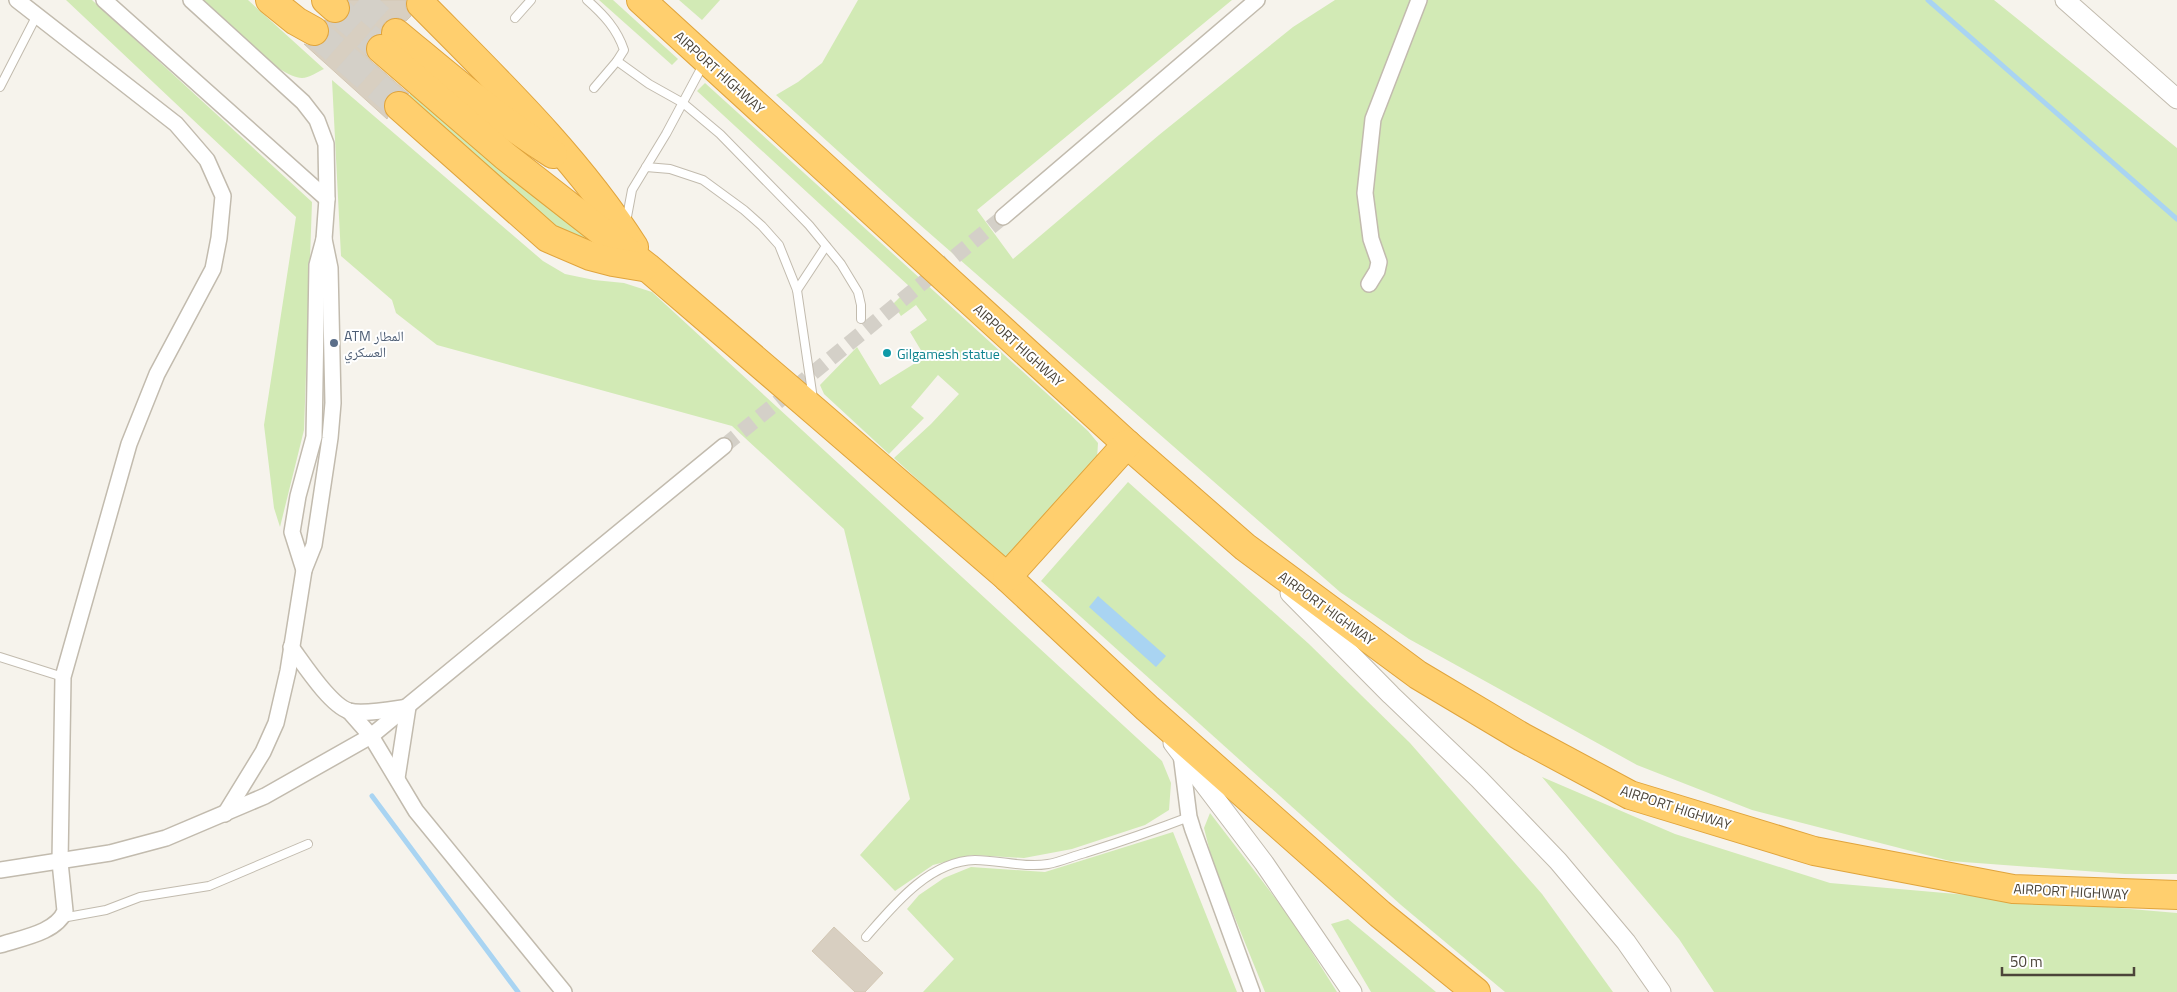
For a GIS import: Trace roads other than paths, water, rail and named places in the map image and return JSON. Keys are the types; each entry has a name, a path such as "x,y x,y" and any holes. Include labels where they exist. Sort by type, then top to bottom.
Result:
{"highway":[{"path":"270,0 296,21 314,31 293,0"},
{"name":"AIRPORT HIGHWAY","path":"641,0 1127,444 1245,547 1418,675 1522,738 1630,794 1814,851 2013,889 2177,895"},
{"path":"421,4 516,100 576,168 624,231 647,267"},
{"path":"576,168 499,118 388,41 505,156 647,267 816,412 1007,577 1147,708 1380,914 1476,992"},
{"path":"399,106 548,238 590,256 613,262 647,267"},
{"path":"1007,577 1127,444"}],"street":[{"path":"0,945 52,927 62,918 65,911 60,862 63,677 129,444 157,374 213,269 219,238 223,196 207,160 176,124 17,0"},
{"path":"104,0 327,198"},
{"path":"191,0 303,102 317,120 326,144 327,198 324,239 317,265 314,437 298,496 292,532 304,570"},
{"path":"1003,218 1257,0"},
{"path":"1369,284 1377,271 1378,262 1371,239 1366,193 1373,119 1420,0"},
{"path":"2065,0 2177,98"},
{"path":"225,814 263,752 276,723 292,647 304,570 314,545 330,438 333,403 330,268 324,239"},
{"path":"0,870 110,853 166,838 265,796 371,736 724,446"},
{"path":"298,496 320,501"},
{"path":"1245,547 1391,695 1479,779 1558,861 1626,942 1661,992"},
{"path":"292,647 322,688 349,710 371,736 416,811 564,992"},
{"path":"349,710 379,711 408,707"},
{"path":"397,778 408,707"},
{"path":"1147,708 1264,863 1352,992"},
{"path":"1182,754 1189,817 1216,897 1252,992"}],"lane":[{"path":"515,18 531,0"},
{"path":"587,0 601,12 618,33 624,50 618,61 594,88"},
{"path":"0,86 37,15"},
{"path":"624,231 632,190 683,103 706,59"},
{"path":"618,61 649,84 683,103 720,134 809,225 841,264 858,292 861,305 861,319"},
{"path":"646,167 670,169 703,180 744,210 779,245 797,290 816,412"},
{"path":"797,290 826,246"},
{"path":"0,658 63,677"},
{"path":"866,937 898,900 931,875 948,867 974,860 1048,864 1123,842 1189,817"},
{"path":"62,918 106,910 140,897 209,886 308,844"}],"water":[{"path":"1098,596 1166,656 1156,667 1089,607"}],"waterway":[{"path":"1928,0 2177,219"},
{"path":"372,796 518,992"}],"tunnel":[{"path":"359,0 396,33"},
{"path":"335,8 381,49"},
{"path":"314,31 399,106"},
{"path":"724,446 1003,217"}],"place":[{"name":"ATM المطار العسكري","path":"334,343"},
{"name":"Gilgamesh statue","path":"887,353"}]}
